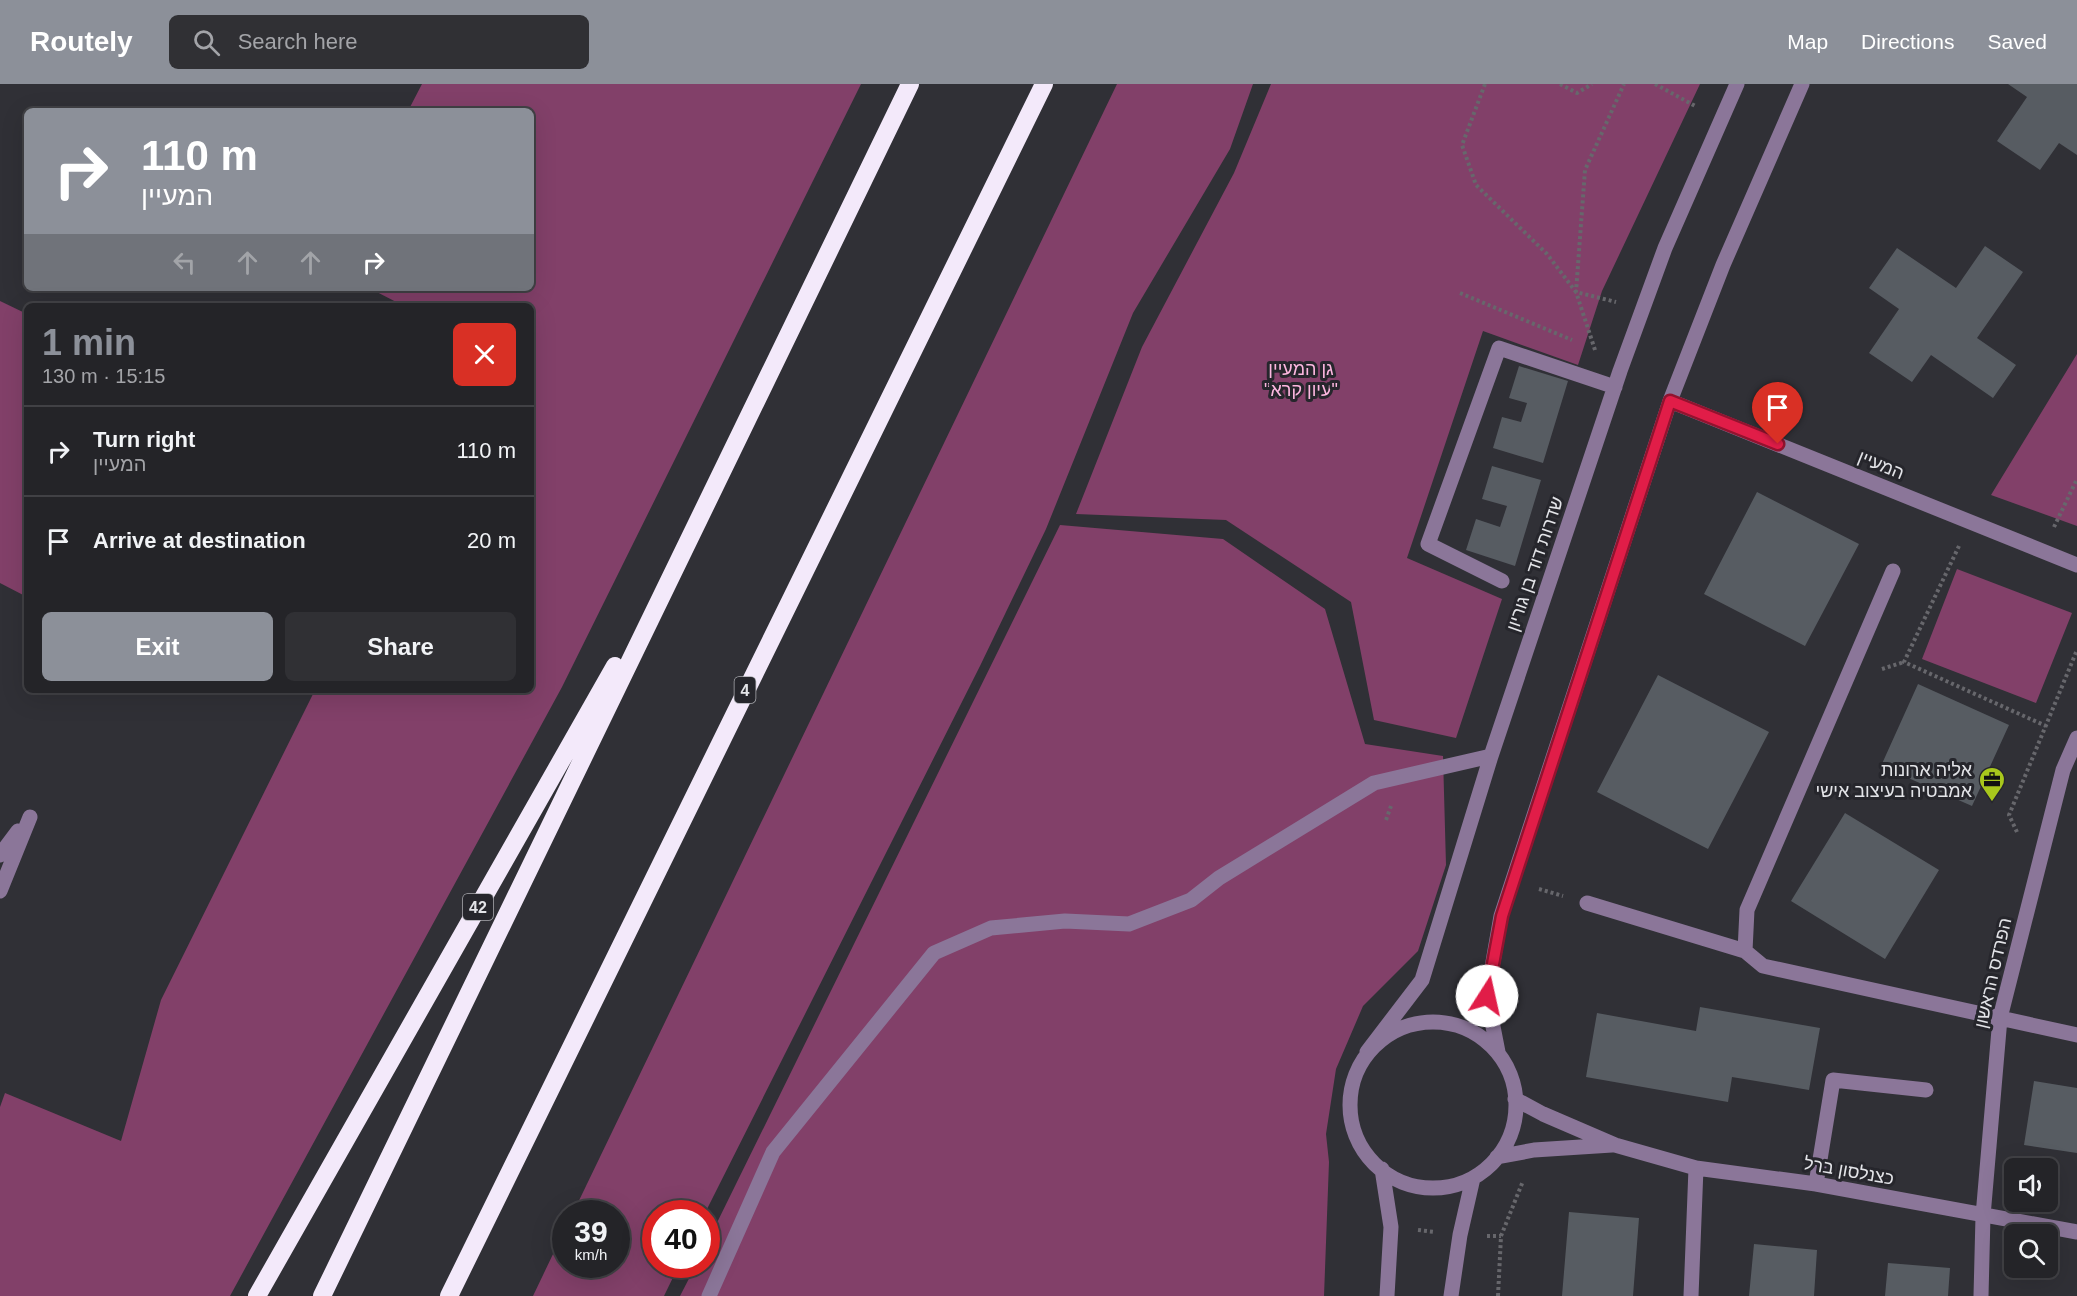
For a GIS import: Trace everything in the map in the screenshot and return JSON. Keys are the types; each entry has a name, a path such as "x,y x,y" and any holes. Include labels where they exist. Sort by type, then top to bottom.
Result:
{"highway":[{"path":"322,1296 910,84"},
{"name":"4","path":"449,1296 1044,84"},
{"name":"42","path":"257,1296 698,518"}],"street":[{"name":"שדרות דוד בן גוריון","path":"1367,1052 1422,980 1491,756 1620,371 1665,248 1737,84"},
{"path":"1498,1052 1477,1033 1460,1025 1427,1021 1389,1033 1367,1052 1350,1088 1350,1118 1359,1146 1372,1162 1403,1183 1433,1188 1473,1178 1497,1157 1509,1141 1516,1115 1515,1087 1498,1052 1487,996 1502,916 1670,401 1723,265 1802,84"},
{"path":"1502,581 1428,544 1499,348 1615,387"},
{"name":"המעיין","path":"1670,401 2077,565"},
{"path":"1745,951 1747,910 1893,571"},
{"name":"הפרדס הראשון","path":"1981,1296 1983,1216 2000,1018 2063,770 2077,738"},
{"path":"709,1296 773,1152 934,953 991,928 1065,921 1129,924 1191,900 1219,878 1374,783 1491,756"},
{"path":"0,855 30,817 0,891"},
{"path":"1587,903 1745,951 1763,966 2077,1035"},
{"path":"1816,1184 1833,1080 1926,1089"},
{"name":"כצנלסון ברל","path":"1515,1099 1615,1145 1696,1168 1816,1184 2077,1232"},
{"name":"כצנלסון ברל","path":"1497,1157 1534,1150 1615,1145"},
{"path":"1691,1296 1696,1168"},
{"path":"1382,1169 1391,1227 1387,1296"},
{"path":"1451,1296 1460,1235 1473,1178"}],"path":[{"path":"1485,84 1462,145 1476,184 1546,254 1576,292 1594,350"},
{"path":"1560,84 1577,93 1592,84"},
{"path":"1576,292 1585,170 1624,84"},
{"path":"1655,84 1722,120"},
{"path":"1576,292 1644,310"},
{"path":"1460,293 1574,341"},
{"path":"1584,346 1594,350 1620,371"},
{"path":"2042,551 2077,479"},
{"path":"1964,535 1904,662 2046,726"},
{"path":"1512,882 1587,903"},
{"path":"1498,1296 1501,1236 1534,1150"}],"green space":[{"path":"422,84 861,84 562,687 230,1296 0,1296 0,1107 5,1093 121,1141 161,1000 314,693 534,693 534,303 398,303 375,291 534,291 534,108 410,108"},
{"path":"1117,84 1253,84 1230,149 1133,313 1046,529 980,666 712,1200 642,1200 642,1278 673,1278 664,1296 533,1296 552,1256 552,1278 630,1278 630,1200 579,1200"},
{"name":"גן המעיין \"עיון קרא\"","path":"1271,84 1700,84 1602,291 1578,365 1483,331 1407,558 1502,599 1456,738 1374,720 1351,602 1226,520 1076,514 1142,347 1234,173"},
{"path":"0,301 24,313 24,595 0,583"},
{"path":"2077,354 2077,526 1991,495"},
{"path":"1060,525 1223,539 1325,609 1365,744 1443,756 1446,865 1418,951 1363,1006 1336,1069 1326,1134 1329,1162 1324,1296 680,1296 689,1278 720,1278 720,1217"},
{"path":"1957,569 2072,613 2036,703 1922,659"}],"building":[{"path":"2008,84 2077,84 2077,155 2059,143 2040,170 1997,141 2027,97"},
{"path":"1985,246 2023,272 1977,338 2016,365 1993,398 1931,355 1912,382 1869,353 1899,309 1869,288 1897,248 1956,288"},
{"path":"1519,366 1568,381 1543,463 1493,448 1502,417 1521,422 1527,403 1509,398"},
{"path":"1492,466 1541,480 1515,566 1466,550 1476,519 1500,527 1507,506 1482,499"},
{"path":"1757,492 1859,544 1805,646 1704,594"},
{"path":"1658,675 1769,732 1708,849 1597,792"},
{"path":"1918,684 2009,725 1972,806 1881,766"},
{"path":"1845,813 1939,870 1885,959 1791,901"},
{"path":"1700,1007 1820,1028 1809,1090 1732,1077 1728,1102 1586,1077 1597,1013 1696,1031"},
{"path":"2034,1081 2077,1088 2077,1153 2024,1145"},
{"path":"1569,1212 1639,1218 1633,1296 1562,1296"},
{"path":"1754,1244 1817,1250 1814,1296 1749,1296"},
{"path":"1888,1263 1950,1268 1948,1296 1885,1296"}],"place":[{"name":"אליה ארונות אמבטיה בעיצוב אישי","path":"1992,803"}],"route":[{"path":"1487,996 1502,916 1670,401 1778,444"}]}
